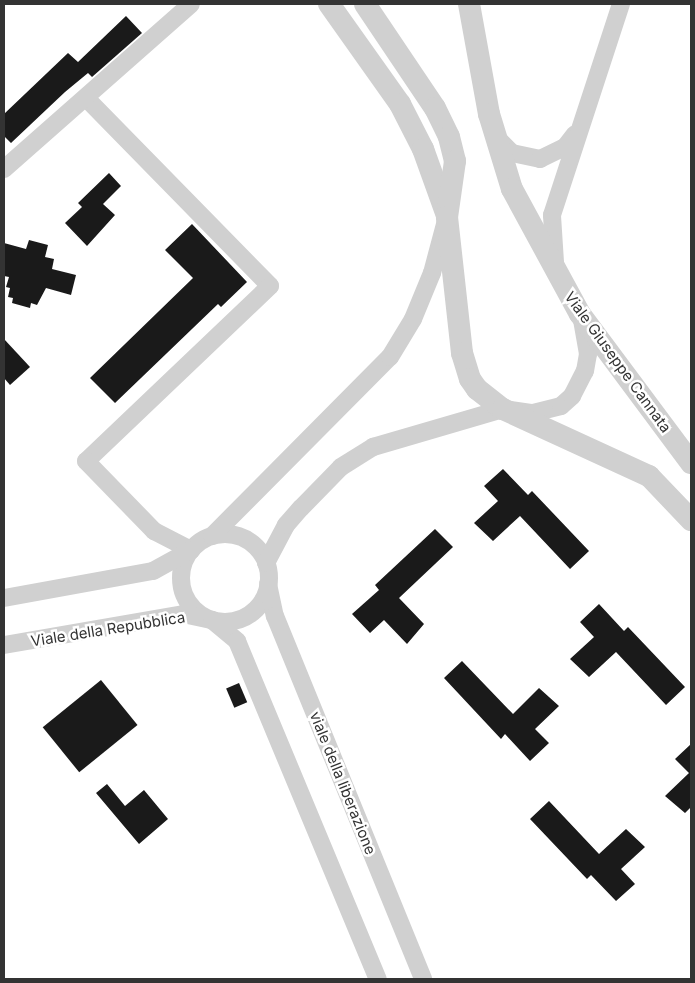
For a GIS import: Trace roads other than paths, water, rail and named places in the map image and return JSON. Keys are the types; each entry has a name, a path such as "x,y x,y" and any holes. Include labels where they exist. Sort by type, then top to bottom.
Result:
{"street":[{"path":"4,169 191,4"},
{"path":"329,4 400,104 423,149 447,217 465,368 477,389 503,409 636,468 665,489 691,520"},
{"path":"4,598 153,571 212,536 390,356 413,320 432,273 447,217 455,162 449,136 435,108 365,4"},
{"name":"Viale Giuseppe Cannata","path":"469,4 495,136 512,189 558,278 580,314 691,463"},
{"path":"558,278 552,215 579,127 621,4"},
{"path":"86,98 270,286 86,461 154,531 191,550"},
{"path":"495,136 512,153 540,159 565,147 579,127"},
{"path":"266,563 286,525 341,467 374,447 503,409 548,412 572,396 585,371 588,354 580,314"},
{"path":"212,536 225,534 244,539 260,551 266,563 268,584 263,599 242,618 212,620"},
{"path":"191,550 184,562 183,590 194,608 237,641 378,979"},
{"name":"viale della liberazione","path":"268,584 275,616 423,979"},
{"name":"Viale della Repubblica","path":"4,645 183,614 212,620"}]}
